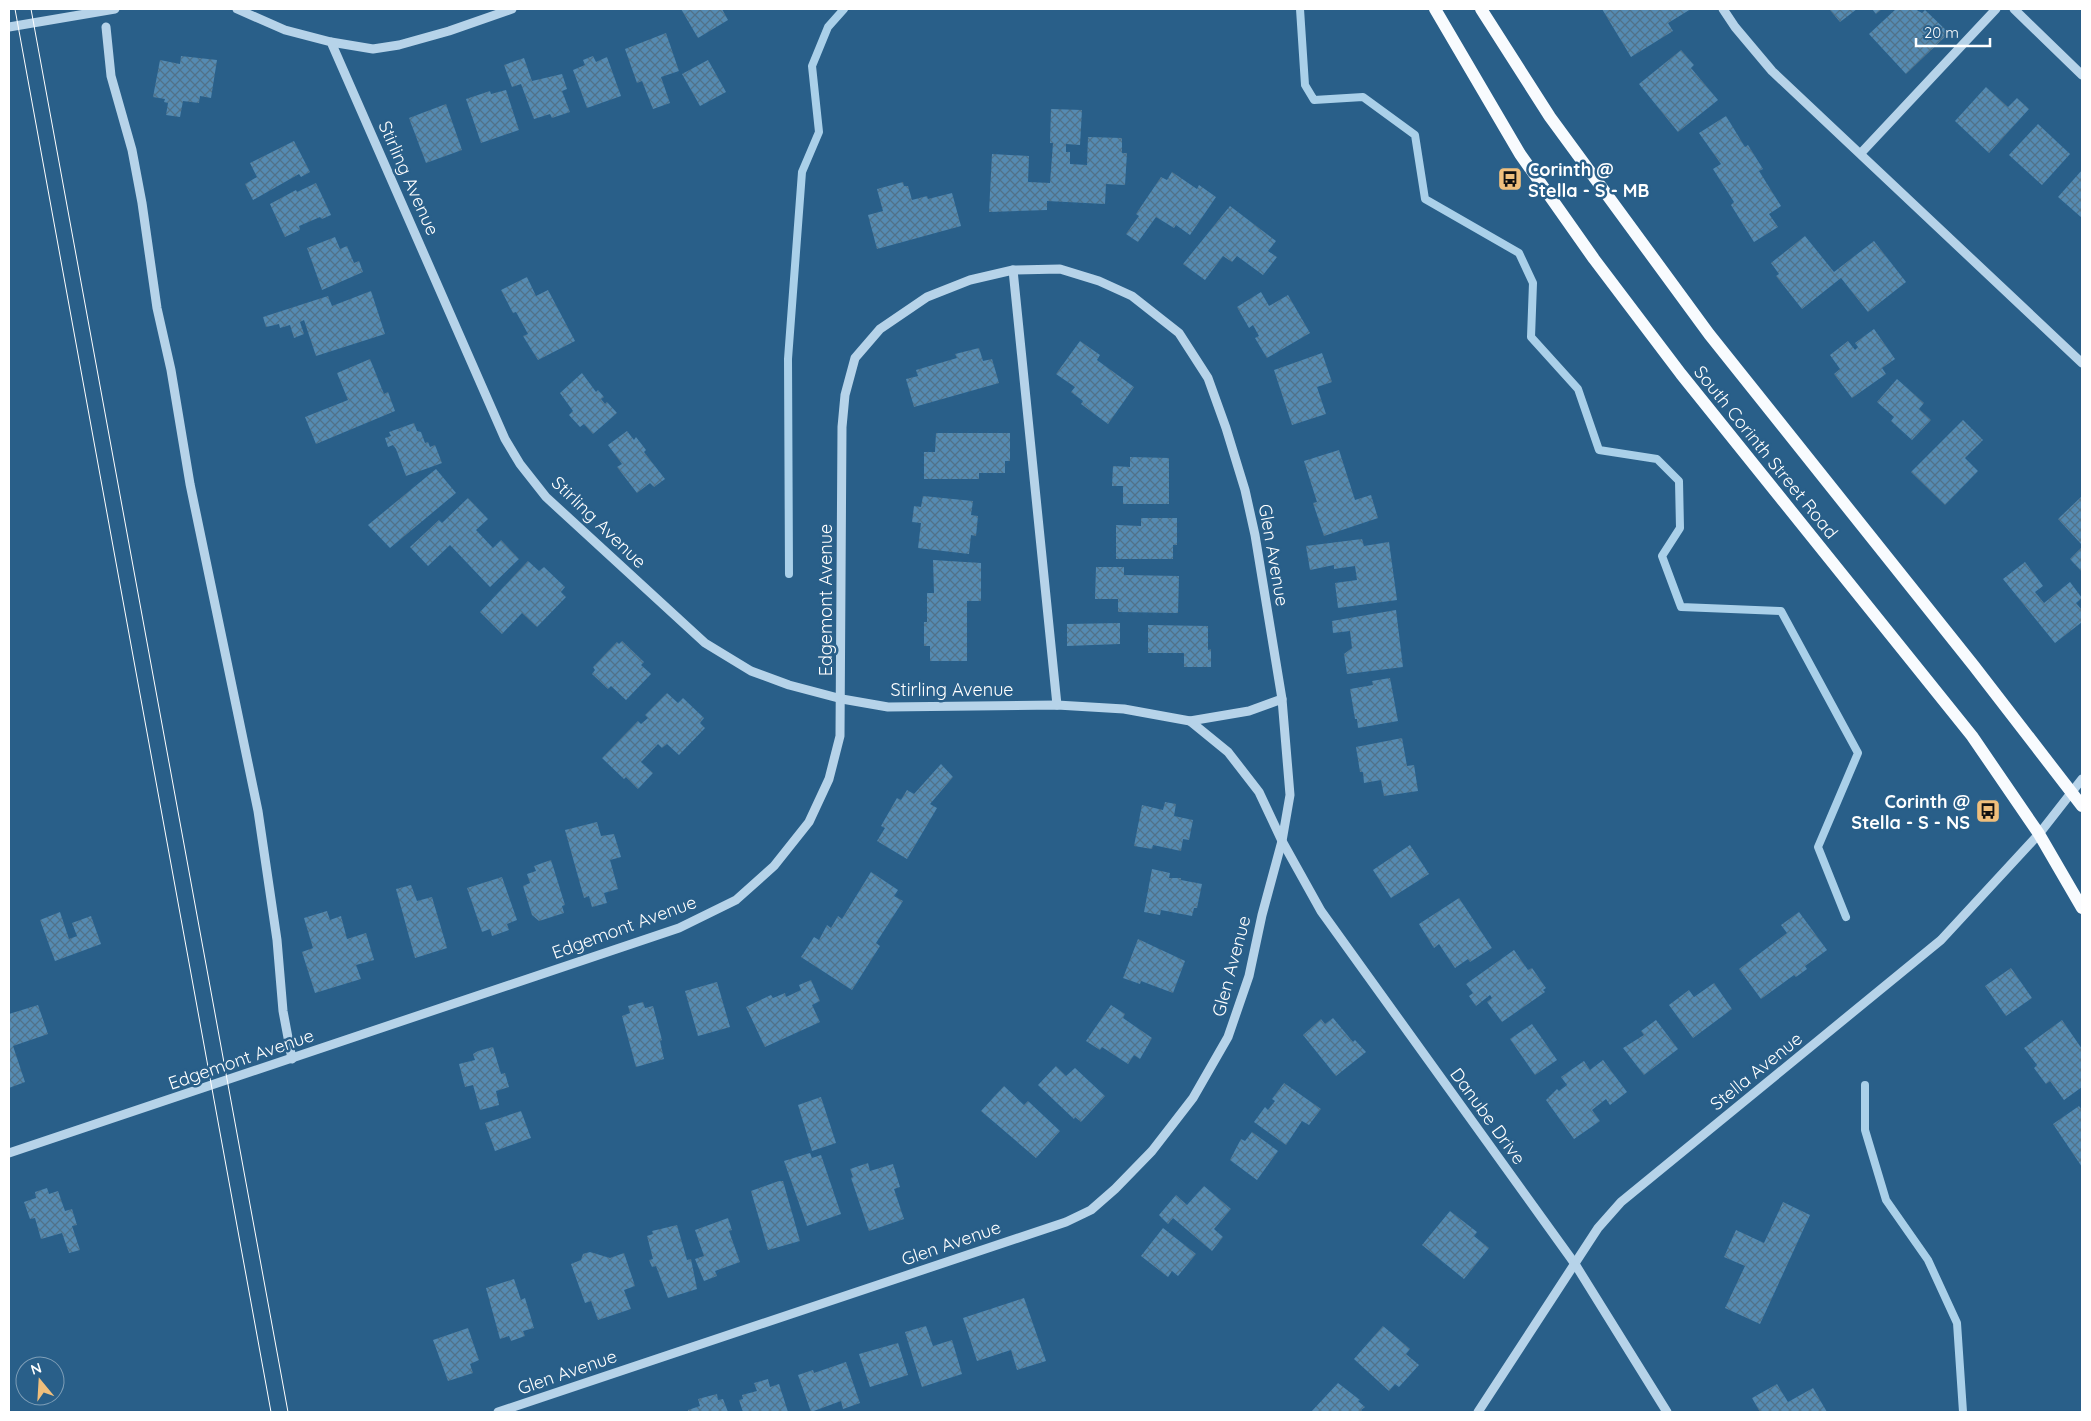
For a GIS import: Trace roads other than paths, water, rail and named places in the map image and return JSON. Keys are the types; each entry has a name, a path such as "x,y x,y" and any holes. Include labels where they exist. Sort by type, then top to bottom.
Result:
{"main road":[{"name":"South Corinth Street Road","path":"1435,9 1520,154 1594,259 1687,382 1972,736 2040,834 2082,908"},
{"name":"South Corinth Street Road","path":"1481,9 1550,117 1709,334 1968,658 2082,806"}],"street":[{"path":"9,27 115,9"},
{"path":"238,9 285,30 331,42 373,49 400,45 449,31 512,9"},
{"path":"1723,9 1772,71 2082,363"},
{"path":"1860,153 1996,9"},
{"path":"2014,9 2082,75"},
{"path":"106,27 111,76 132,150 142,203 157,308 171,370 190,484 258,811 277,940 283,1011 292,1059"},
{"name":"Stirling Avenue","path":"331,42 505,439 530,477 546,497 705,643 751,671 789,685 842,699 888,707 1057,705 1124,709 1190,721 1249,711 1282,699"},
{"name":"Edgemont Avenue","path":"9,1153 679,928 736,900 774,866 809,822 829,778 840,736 842,699 842,427 845,395 855,358 880,329 927,297 970,280 1013,270 1060,269"},
{"name":"Glen Avenue","path":"498,1412 1066,1222 1091,1210 1115,1189 1152,1151 1193,1098 1228,1037 1249,976 1262,915 1282,841 1290,795 1282,699 1253,526 1226,428 1208,378 1180,333 1132,296 1099,281 1060,269"},
{"path":"1013,270 1057,705"},
{"name":"Stirling Avenue","path":"1190,721 1228,752 1259,792 1282,841"},
{"name":"Stella Avenue","path":"1478,1412 1598,1228 1621,1202 1941,940 2040,834 2082,779"},
{"name":"Danube Drive","path":"1282,841 1321,911 1575,1264 1667,1412"}],"waterway":[{"path":"789,574 788,359 802,172 819,132 812,66 828,27 844,9"},
{"path":"1300,9 1305,85 1314,100 1363,97 1415,135 1425,199 1519,253 1533,283 1531,337 1578,389 1599,450 1657,459 1679,481 1680,528 1662,556 1681,607 1781,611 1858,753 1818,847 1846,917"},
{"path":"1865,1085 1865,1130 1886,1200 1928,1260 1957,1323 1963,1412"}],"tram line":[{"path":"15,9 271,1412"},
{"path":"31,9 288,1412"}],"place":[{"name":"Corinth @ Stella - S - MB","path":"1510,179"},
{"name":"Corinth @ Stella - S - NS","path":"1988,811"}]}
